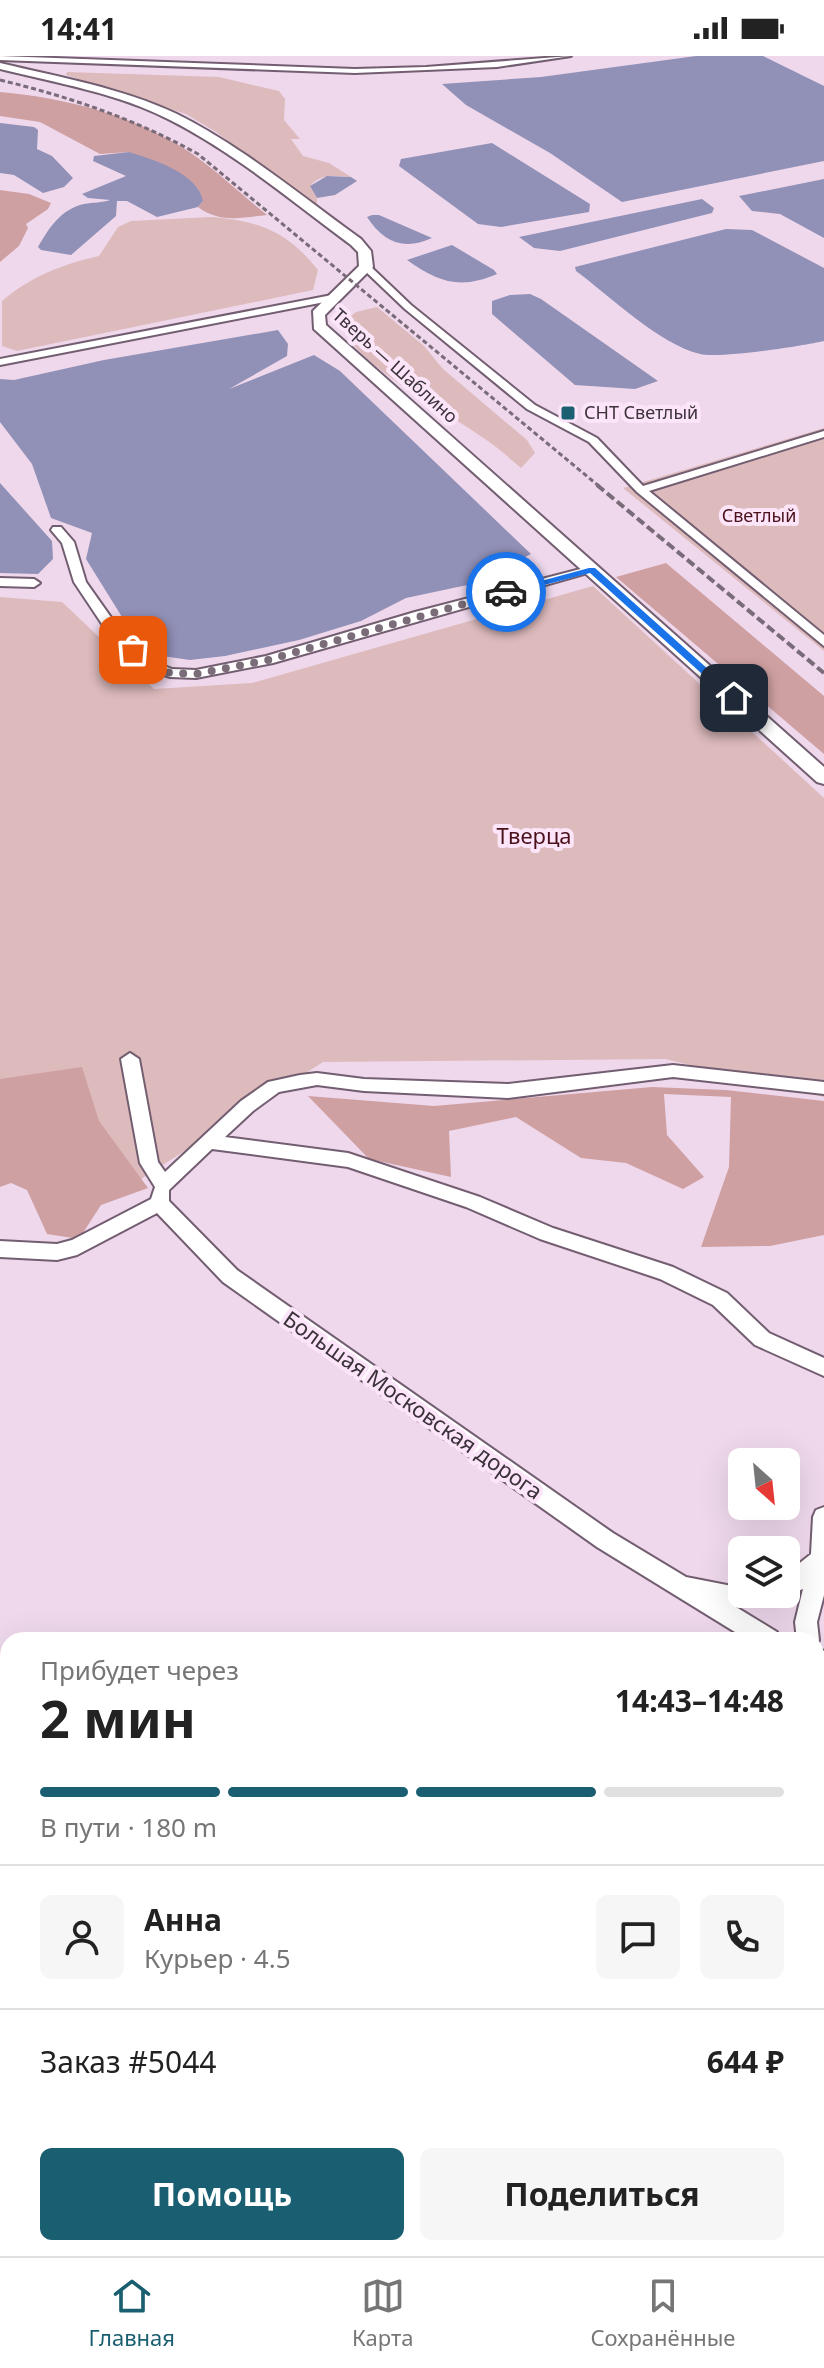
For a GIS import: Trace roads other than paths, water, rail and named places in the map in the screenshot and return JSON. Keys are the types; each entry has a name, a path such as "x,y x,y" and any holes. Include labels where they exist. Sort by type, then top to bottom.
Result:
{"street":[{"path":"0,58 347,70 468,68 567,56"},
{"path":"0,66 123,97 190,125 224,146 356,242 364,251 366,267 408,307 531,407 593,440 641,490 824,642"},
{"name":"Тверь — Шаблино","path":"366,267 316,316 322,330 824,778"},
{"path":"0,362 332,298"},
{"path":"641,490 824,434"},
{"path":"57,530 68,542 80,582 117,636 149,665 170,673 196,674 268,660 419,615 592,570"},
{"path":"0,582 34,583"},
{"name":"Большая Московская дорога","path":"130,1059 149,1163 161,1194 230,1276 593,1531 756,1632"},
{"path":"0,1249 57,1252 77,1247 161,1194 247,1106 274,1087 317,1079 364,1085 508,1091 673,1071 824,1088"},
{"path":"209,1142 348,1160 473,1202 547,1234 666,1273 720,1299 762,1339 824,1367"},
{"path":"807,1632 806,1622 822,1559 824,1517"},
{"path":"800,1579 822,1559"},
{"name":"Большая Московская дорога","path":"682,1587 728,1596"}],"water":[{"path":"696,56 763,56 824,86 824,161 622,202 550,153 466,105 442,84 541,77"},
{"path":"0,123 38,130 37,149 52,156 73,178 64,187 43,193 14,175 0,173"},
{"path":"492,143 590,204 589,212 501,227 478,224 399,166 401,159"},
{"path":"129,152 161,163 183,175 193,183 203,201 198,207 157,217 127,201 117,201 116,216 71,255 41,250 38,247 42,240 62,215 84,204 110,200 88,198 82,194 126,176 93,161 94,156"},
{"path":"327,176 351,177 357,181 335,195 317,198 310,186"},
{"path":"824,179 824,238 780,214 752,211 739,196"},
{"path":"702,199 714,208 712,213 560,251 534,248 519,237"},
{"path":"379,215 432,238 412,244 395,242 373,226 367,217"},
{"path":"726,229 752,230 824,268 824,341 742,353 700,354 684,349 652,330 576,271 575,267"},
{"path":"452,245 497,274 472,282 450,281 429,274 407,260"},
{"path":"530,294 658,381 635,389 575,385 492,314 492,301 510,295"},
{"path":"278,330 288,344 287,356 229,389 314,355 340,371 531,554 472,584 406,598 361,621 299,640 225,656 190,660 162,656 122,617 86,559 92,533 51,518 32,464 0,422 0,379 14,380 104,360"},
{"path":"0,483 52,541 53,559 38,574 0,573"}],"railway":[{"path":"0,80 102,110 198,154 600,487"},
{"path":"597,485 824,673"}],"place":[{"name":"СНТ Светлый","path":"568,413"}],"park label":[{"name":"Светлый","path":"759,516"},
{"name":"Тверца","path":"534,836"}]}
